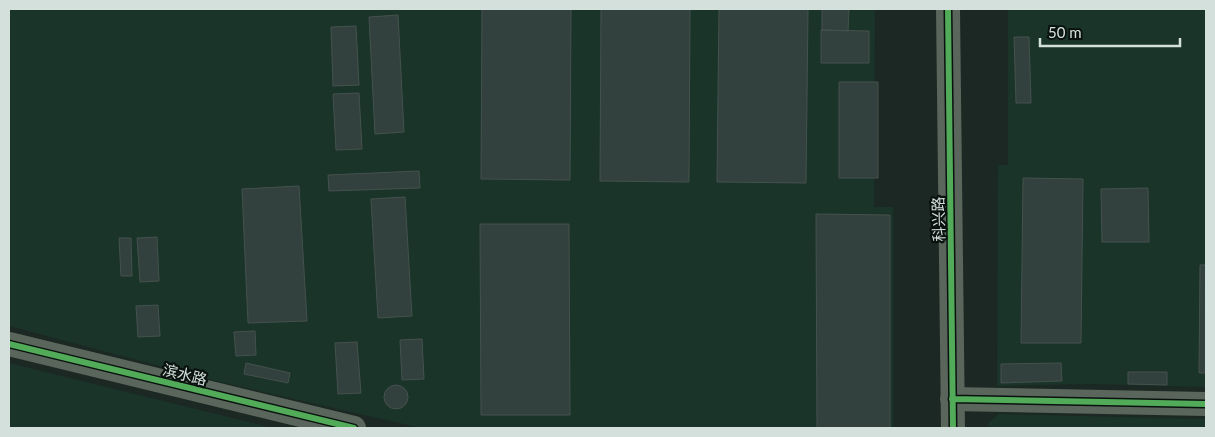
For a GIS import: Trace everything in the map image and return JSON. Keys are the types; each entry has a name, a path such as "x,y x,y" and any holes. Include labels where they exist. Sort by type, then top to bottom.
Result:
{"street":[{"name":"科兴路","path":"948,9 953,428"},
{"name":"滨水路","path":"9,344 354,428"},
{"path":"952,399 1206,404"}],"shaded area":[{"path":"9,9 875,9 874,207 893,207 893,428 421,428 220,382 9,326"},
{"path":"1008,9 1206,9 1206,387 1089,384 997,386 998,165 1008,165"},
{"path":"9,363 273,428 9,428"},
{"path":"999,414 1206,419 1206,428 988,428 989,422"}],"building":[{"path":"482,9 571,9 570,180 481,179"},
{"path":"601,9 690,9 689,182 600,181"},
{"path":"719,9 808,9 806,183 717,182"},
{"path":"822,9 849,9 848,31 822,30"},
{"path":"398,15 404,132 375,134 369,17"},
{"path":"356,26 359,85 333,86 331,27"},
{"path":"821,30 869,31 869,63 821,63"},
{"path":"1014,37 1029,37 1031,103 1016,103"},
{"path":"839,82 878,82 878,178 839,178"},
{"path":"359,93 362,149 336,150 333,94"},
{"path":"419,171 420,188 329,191 328,175"},
{"path":"1023,178 1083,179 1081,343 1021,343"},
{"path":"299,186 307,321 248,323 242,189"},
{"path":"1148,188 1149,242 1102,242 1101,189"},
{"path":"405,197 412,316 378,318 371,199"},
{"path":"816,214 890,215 890,428 817,428"},
{"path":"480,224 569,224 570,415 481,415"},
{"path":"157,237 159,281 140,282 137,238"},
{"path":"119,238 131,238 132,276 121,276"},
{"path":"1200,265 1206,265 1206,373 1199,373"},
{"path":"158,305 160,336 138,337 136,306"},
{"path":"255,331 256,355 236,356 234,332"},
{"path":"422,339 424,379 402,380 400,340"},
{"path":"357,342 361,393 338,394 335,343"},
{"path":"246,363 290,373 288,383 244,374"},
{"path":"1061,363 1062,381 1001,383 1001,364"},
{"path":"1128,372 1167,372 1167,385 1128,384"},
{"path":"396,385 401,386 407,392 407,402 401,408 396,409 391,408 385,402 384,397 385,392 391,386"}],"cycle path":[{"path":"948,9 953,428"},
{"path":"9,344 354,428"},
{"path":"952,399 1206,404"}]}
